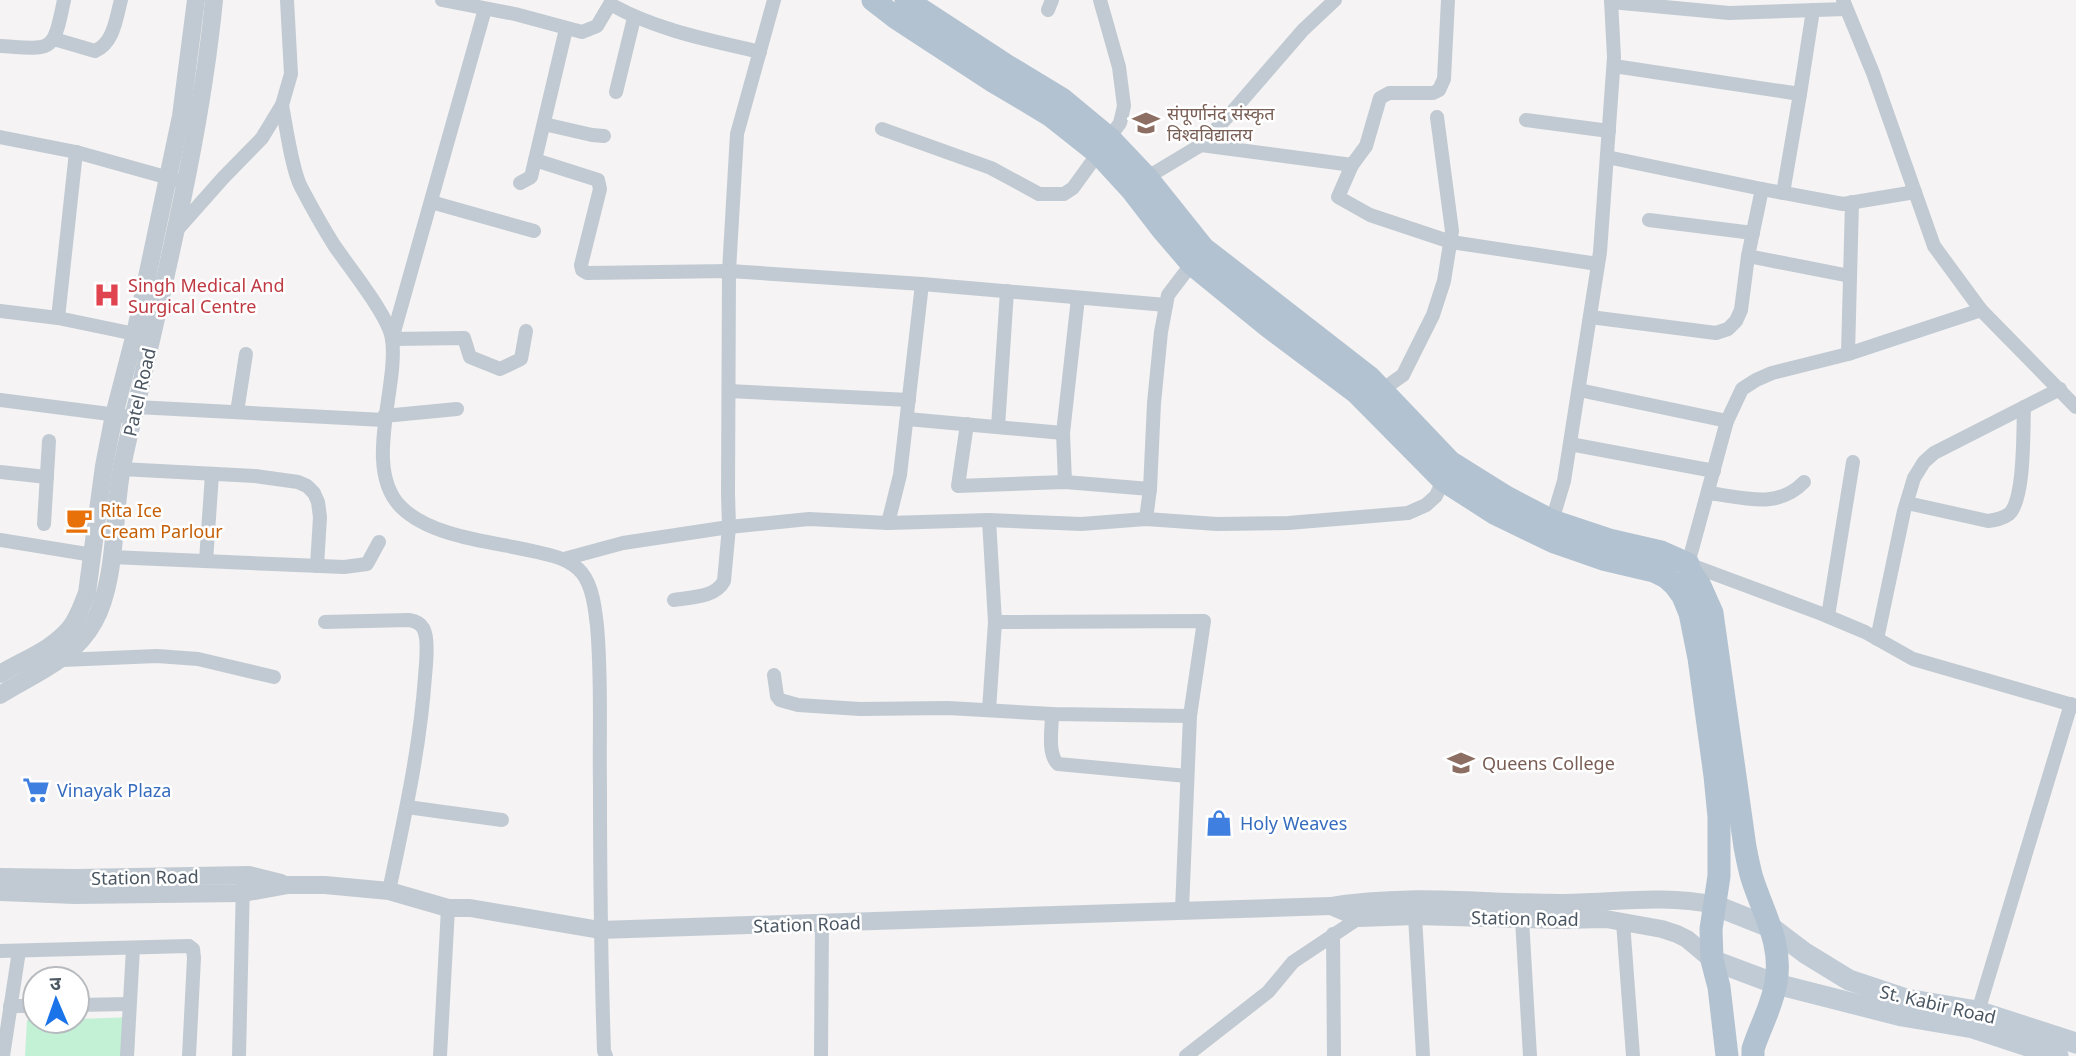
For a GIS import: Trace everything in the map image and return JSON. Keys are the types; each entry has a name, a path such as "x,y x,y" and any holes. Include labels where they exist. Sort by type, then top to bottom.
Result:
{"main road":[{"path":"873,0 993,81 1103,145"},
{"path":"906,0 1062,99 1138,182 1198,256 1268,326 1356,392 1443,480 1496,514 1554,542 1603,559 1654,571 1666,577 1683,596 1690,613 1699,658 1719,817 1719,876 1711,929 1712,960 1719,987 1727,1054"},
{"path":"1198,256 1369,377 1450,462 1506,497 1552,521 1609,540 1661,552 1688,564 1712,613 1745,847 1752,878 1772,928 1777,967 1776,984 1755,1046"},
{"name":"St. Kabir Road","path":"1714,905 1772,928 1805,953 1849,980 1975,1019 2076,1044"},
{"name":"St. Kabir Road","path":"1712,960 1776,984 1902,1016 1975,1019 2059,1056"}],"street":[{"path":"0,46 46,46 54,39 64,0"},
{"path":"54,39 95,51 104,47 113,29 121,0"},
{"name":"Patel Road","path":"0,695 62,660 84,639 104,598 104,466 181,116 196,0"},
{"name":"Patel Road","path":"0,674 52,645 70,628 102,556 187,183 214,0"},
{"path":"175,232 262,138 282,105 291,74 287,0"},
{"path":"442,0 515,14 582,32 597,26 611,2 634,18 685,34 760,52"},
{"path":"674,600 707,595 720,589 724,581 729,527 729,271 737,134 774,0"},
{"path":"882,129 991,168 1039,194 1064,194 1073,188 1119,123 1124,106 1119,67 1100,0"},
{"path":"1138,182 1201,145 1303,30 1335,0"},
{"path":"1448,0 1444,79 1438,90 1433,93 1390,93 1380,98 1366,146 1352,166 1338,197 1370,215 1451,242 1598,264"},
{"path":"1552,521 1564,481 1598,264 1614,66 1611,1 1700,5 1728,13 1813,10 1844,5 1873,73 1934,246 1981,310 2074,400"},
{"path":"392,339 485,9"},
{"path":"1783,193 1813,10"},
{"path":"615,92 634,18"},
{"path":"520,183 531,177 566,29"},
{"path":"1614,66 1800,93"},
{"path":"282,105 298,183 331,241 389,328 393,361 384,418 384,474 390,493 401,508 420,522 448,532 564,559 582,573 592,594 597,626 600,930 606,1056"},
{"path":"1382,390 1403,375 1433,315 1444,281 1452,231 1437,117"},
{"path":"1526,120 1609,131"},
{"path":"544,124 604,136"},
{"path":"0,137 76,152 187,183"},
{"path":"1201,145 1352,166"},
{"path":"58,318 76,152"},
{"path":"1607,157 1843,204 1915,192"},
{"path":"535,160 598,180 600,189 581,265 582,270 587,273 729,271 1166,305"},
{"path":"1590,317 1716,333 1728,329 1741,310 1748,256 1762,189"},
{"path":"431,202 534,231"},
{"path":"1848,354 1852,202"},
{"path":"1649,220 1753,233"},
{"path":"1146,519 1154,403 1166,305 1168,295 1198,256"},
{"path":"1748,256 1850,276"},
{"path":"888,523 900,475 922,284"},
{"path":"998,427 1007,291"},
{"path":"1065,482 1063,433 1078,298"},
{"path":"1975,1019 2074,705 1913,659 1828,616 1688,564 1727,421 1742,389 1772,373 1848,354 1981,310"},
{"path":"0,311 58,318 135,334"},
{"path":"392,339 464,338 470,357 500,369 521,359 526,331"},
{"path":"237,412 246,354"},
{"path":"1877,639 1907,503 1914,478 1924,462 1934,453 2060,388"},
{"path":"1579,390 1727,421"},
{"path":"729,391 909,400"},
{"path":"0,400 114,415 134,412 237,412 384,418 457,409"},
{"path":"1907,503 1988,521 2001,519 2011,513 2017,501 2020,484 2024,407"},
{"path":"907,419 1063,433"},
{"path":"967,424 958,486 1065,482 1150,489"},
{"path":"44,524 49,441"},
{"path":"1570,444 1714,471"},
{"path":"1828,616 1853,462"},
{"path":"121,469 298,481 314,493 318,502 320,517 317,566"},
{"path":"0,472 47,477"},
{"path":"206,561 212,474"},
{"path":"564,559 623,543 729,527 809,519 888,523 989,520 1080,524 1146,519 1228,524 1287,523 1408,513 1426,505 1436,496 1443,480"},
{"path":"1708,493 1769,500 1784,498 1804,482"},
{"path":"989,520 995,622 989,710"},
{"path":"0,540 102,556 344,567 367,564 379,542"},
{"path":"325,622 409,620 422,627 426,635 418,753 389,891"},
{"path":"995,622 1204,621 1190,716 1182,911"},
{"path":"62,660 158,656 198,659 274,677"},
{"path":"774,676 777,696 785,703 860,709 948,708 1190,716"},
{"path":"1052,713 1052,753 1053,760 1058,764 1188,776"},
{"path":"407,807 502,820"},
{"name":"Station Road","path":"0,877 325,884 389,891 448,908 480,909 600,930 1331,906 1415,916 1606,919 1677,934 1712,960"},
{"path":"239,1056 243,884"},
{"name":"Station Road","path":"0,892 75,895 243,884"},
{"name":"Station Road","path":"1359,909 1415,899 1559,903 1690,900 1714,905"},
{"path":"440,1056 448,908"},
{"path":"1190,1055 1268,992 1293,962 1333,934 1359,909"},
{"path":"1415,916 1423,1056"},
{"path":"1522,919 1530,1056"},
{"path":"1623,922 1633,1056"},
{"path":"821,1056 822,924"},
{"path":"1333,934 1334,1056"},
{"path":"0,951 184,944 189,946 193,949 194,958 189,1056"},
{"path":"127,1056 133,948"},
{"path":"2,1056 19,951"},
{"path":"91,1005 129,1004"},
{"path":"10,1006 21,1006"}],"green space":[{"path":"135,1017 134,1056 25,1056 26,1035 91,1035 91,1019"}],"place":[{"name":"संपूर्णानंद संस्कृत विश्वविद्यालय","path":"1146,123"},
{"name":"Singh Medical And Surgical Centre","path":"107,295"},
{"name":"Rita Ice Cream Parlour","path":"79,520"},
{"name":"Queens College","path":"1461,763"},
{"name":"Vinayak Plaza","path":"36,790"},
{"name":"Holy Weaves","path":"1219,823"}]}
